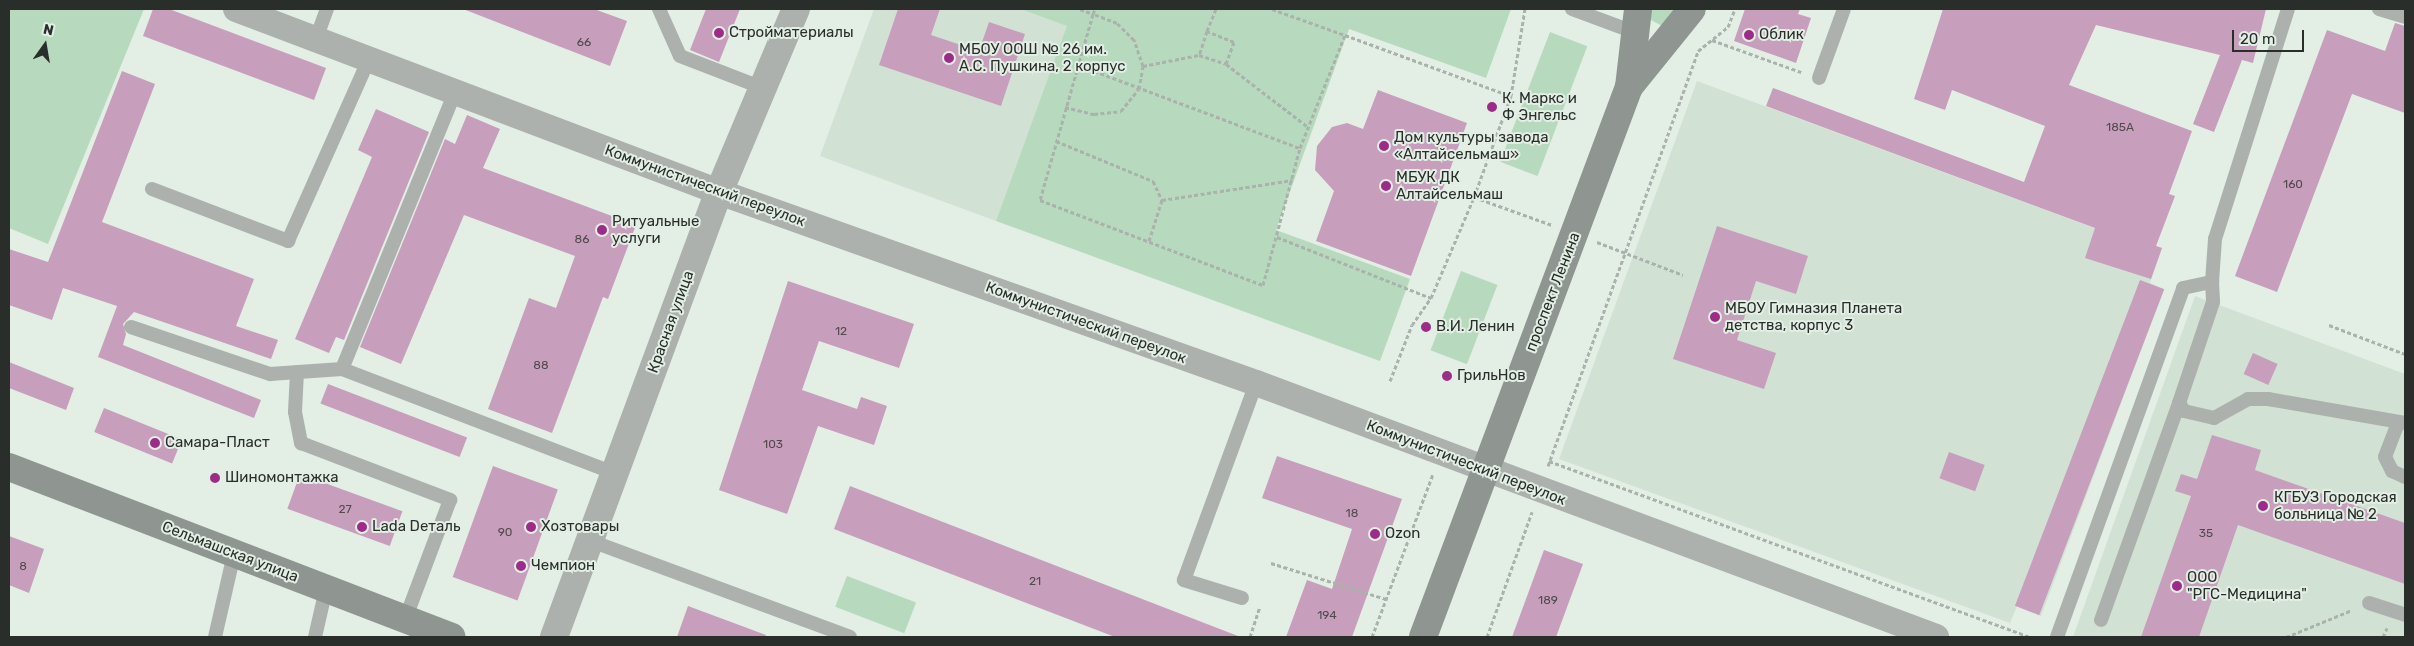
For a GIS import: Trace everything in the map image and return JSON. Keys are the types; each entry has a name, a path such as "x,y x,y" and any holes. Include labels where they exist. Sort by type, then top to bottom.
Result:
{"main road":[{"path":"1637,17 1662,28 1686,19"},
{"name":"проспект Ленина","path":"1423,637 1576,233 1629,87 1637,17"},
{"name":"проспект Ленина","path":"1629,87 1686,19"},
{"name":"Сельмашская улица","path":"9,467 450,637"}],"street":[{"name":"Коммунистический переулок","path":"236,9 719,192 1256,383 1936,637"},
{"name":"Красная улица","path":"554,637 591,542 719,192 796,9"}],"lane":[{"path":"316,39 327,9"},
{"path":"659,9 680,56 763,88"},
{"path":"1572,9 1637,17"},
{"path":"1818,78 1844,9"},
{"path":"2101,620 2213,302 2212,282 2215,239 2288,9"},
{"path":"2379,9 2405,17"},
{"path":"152,190 288,241 369,59"},
{"path":"342,369 455,92"},
{"path":"2057,637 2183,288 2212,282"},
{"path":"131,327 270,374 342,369 615,473"},
{"path":"298,372 295,412 301,442 450,500 405,620"},
{"path":"1242,598 1184,580 1256,383"},
{"path":"2179,403 2184,411 2214,418 2248,399 2268,399 2401,423 2385,457 2392,472 2405,477"},
{"path":"591,542 850,637"},
{"path":"215,637 234,554"},
{"path":"315,637 326,589"},
{"path":"2370,603 2405,615"}],"path":[{"path":"1065,107 1094,114 1121,111 1140,89 1143,66 1134,40 1117,23 1080,9"},
{"path":"1095,9 1076,64 1040,200 1263,285 1300,148 1345,35"},
{"path":"1199,55 1216,9"},
{"path":"1272,9 1511,96"},
{"path":"1390,381 1412,325 1431,298 1474,197 1511,96 1525,9"},
{"path":"1487,637 1698,51 1728,27 1735,9"},
{"path":"1208,31 1234,42 1226,64"},
{"path":"1712,40 1818,78"},
{"path":"1143,66 1199,55 1226,64 1308,127"},
{"path":"1076,64 1300,148"},
{"path":"1056,140 1153,182 1162,200 1149,241"},
{"path":"1162,200 1292,180"},
{"path":"1474,197 1683,274"},
{"path":"1277,237 1431,298"},
{"path":"2329,325 2405,354"},
{"path":"1372,637 1441,453"},
{"path":"1549,462 2030,637"},
{"path":"1271,563 1386,599"},
{"path":"2286,637 2370,603"},
{"path":"1250,637 1261,605"}],"shaded area":[{"path":"874,9 1021,9 1068,25 996,221 820,156"},
{"path":"1697,81 2094,228 2162,248 2150,283 2164,289 2041,616 2017,606 2010,623 1559,459"},
{"name":"КГБУЗ Городская больница № 2","path":"2195,296 2405,374 2405,637 2073,637"}],"green space":[{"path":"9,9 144,9 48,244 9,228"},
{"path":"1021,9 1511,9 1486,78 1349,29 1276,230 1410,279 1380,361 996,221 1067,26"},
{"path":"1648,9 1683,9 1666,28 1651,20"},
{"path":"1550,32 1587,46 1538,176 1500,162"},
{"path":"1461,271 1497,285 1467,364 1431,350"},
{"path":"847,576 916,603 904,633 835,607"}],"building":[{"path":"153,9 169,9 326,68 314,100 143,36"},
{"path":"463,9 594,9 627,21 610,66"},
{"path":"706,9 740,9 719,62 690,50"},
{"name":"МБОУ ООШ № 26 им. А.С. Пушкина, 2 корпус","path":"898,9 940,9 931,35 979,51 989,22 1025,34 1001,106 879,65"},
{"path":"1745,9 1800,9 1798,14 1811,18 1796,63 1734,41"},
{"path":"1943,9 2266,9 2253,63 2242,60 2214,132 2193,124 2220,55 2096,25 2069,85 2192,131 2169,194 2175,196 2156,246 2162,248 2151,279 2085,258 2095,228 1766,106 1773,88 2024,182 2045,126 1952,90 1945,110 1914,99"},
{"path":"2395,23 2405,26 2405,113 2352,94 2277,292 2235,276 2327,30 2385,51"},
{"path":"122,71 155,84 102,222 254,279 236,326 278,340 271,359 134,312 123,324 126,334 123,345 261,400 254,418 98,357 117,306 63,288 52,320 9,305 9,249 48,262"},
{"name":"МБУК ДК Алтайсельмаш","path":"1378,90 1467,123 1411,276 1316,241 1334,191 1315,170 1317,146 1332,127 1347,123 1363,129"},
{"path":"376,109 429,132 344,340 336,337 329,353 295,339 372,157 358,150"},
{"path":"467,115 500,129 483,168 636,225 608,299 603,297 552,433 488,409 529,298 556,308 575,256 464,215 401,364 360,347 445,139 455,144"},
{"name":"МБОУ Гимназия Планета детства, корпус 3","path":"1717,226 1808,256 1796,294 1756,281 1737,340 1776,353 1764,389 1673,359"},
{"path":"2140,280 2164,289 2039,615 2015,606"},
{"path":"788,281 914,324 899,368 819,341 802,390 857,409 861,397 887,406 874,445 818,426 787,514 719,490"},
{"path":"2253,353 2278,364 2268,385 2244,374"},
{"path":"9,362 74,388 66,410 9,388"},
{"path":"328,384 467,437 460,457 320,404"},
{"path":"104,408 182,439 172,464 94,432"},
{"path":"2212,435 2261,450 2255,470 2405,523 2405,584 2238,525 2199,637 2141,637 2191,496 2175,491 2181,474 2197,479"},
{"path":"1949,452 1985,465 1975,491 1939,478"},
{"path":"1277,456 1402,499 1352,637 1286,637 1307,580 1332,589 1352,529 1262,498"},
{"path":"493,466 558,490 517,600 453,577"},
{"path":"300,474 402,511 390,546 287,509"},
{"path":"850,486 1238,637 1115,637 834,529"},
{"path":"9,536 44,549 29,593 9,585"},
{"path":"1544,550 1583,564 1556,637 1512,637"},
{"path":"688,606 766,635 765,637 677,637"}],"place":[{"name":"Стройматериалы","path":"719,33"},
{"name":"Облик","path":"1749,35"},
{"name":"МБОУ ООШ № 26 им. А.С. Пушкина, 2 корпус","path":"949,58"},
{"name":"К. Маркс и Ф Энгельс","path":"1492,107"},
{"name":"Дом культуры завода «Алтайсельмаш»","path":"1384,146"},
{"name":"МБУК ДК Алтайсельмаш","path":"1386,186"},
{"name":"Ритуальные услуги","path":"602,230"},
{"name":"МБОУ Гимназия Планета детства, корпус 3","path":"1715,317"},
{"name":"В.И. Ленин","path":"1426,327"},
{"name":"ГрильНов","path":"1447,376"},
{"name":"Самара-Пласт","path":"155,443"},
{"name":"Шиномонтажка","path":"215,478"},
{"name":"КГБУЗ Городская больница № 2","path":"2263,506"},
{"name":"Lada Dеталь","path":"362,527"},
{"name":"Хозтовары","path":"531,527"},
{"name":"Ozon","path":"1375,534"},
{"name":"Чемпион","path":"521,566"},
{"name":"ООО \"РГС-Медицина\"","path":"2177,586"}]}
